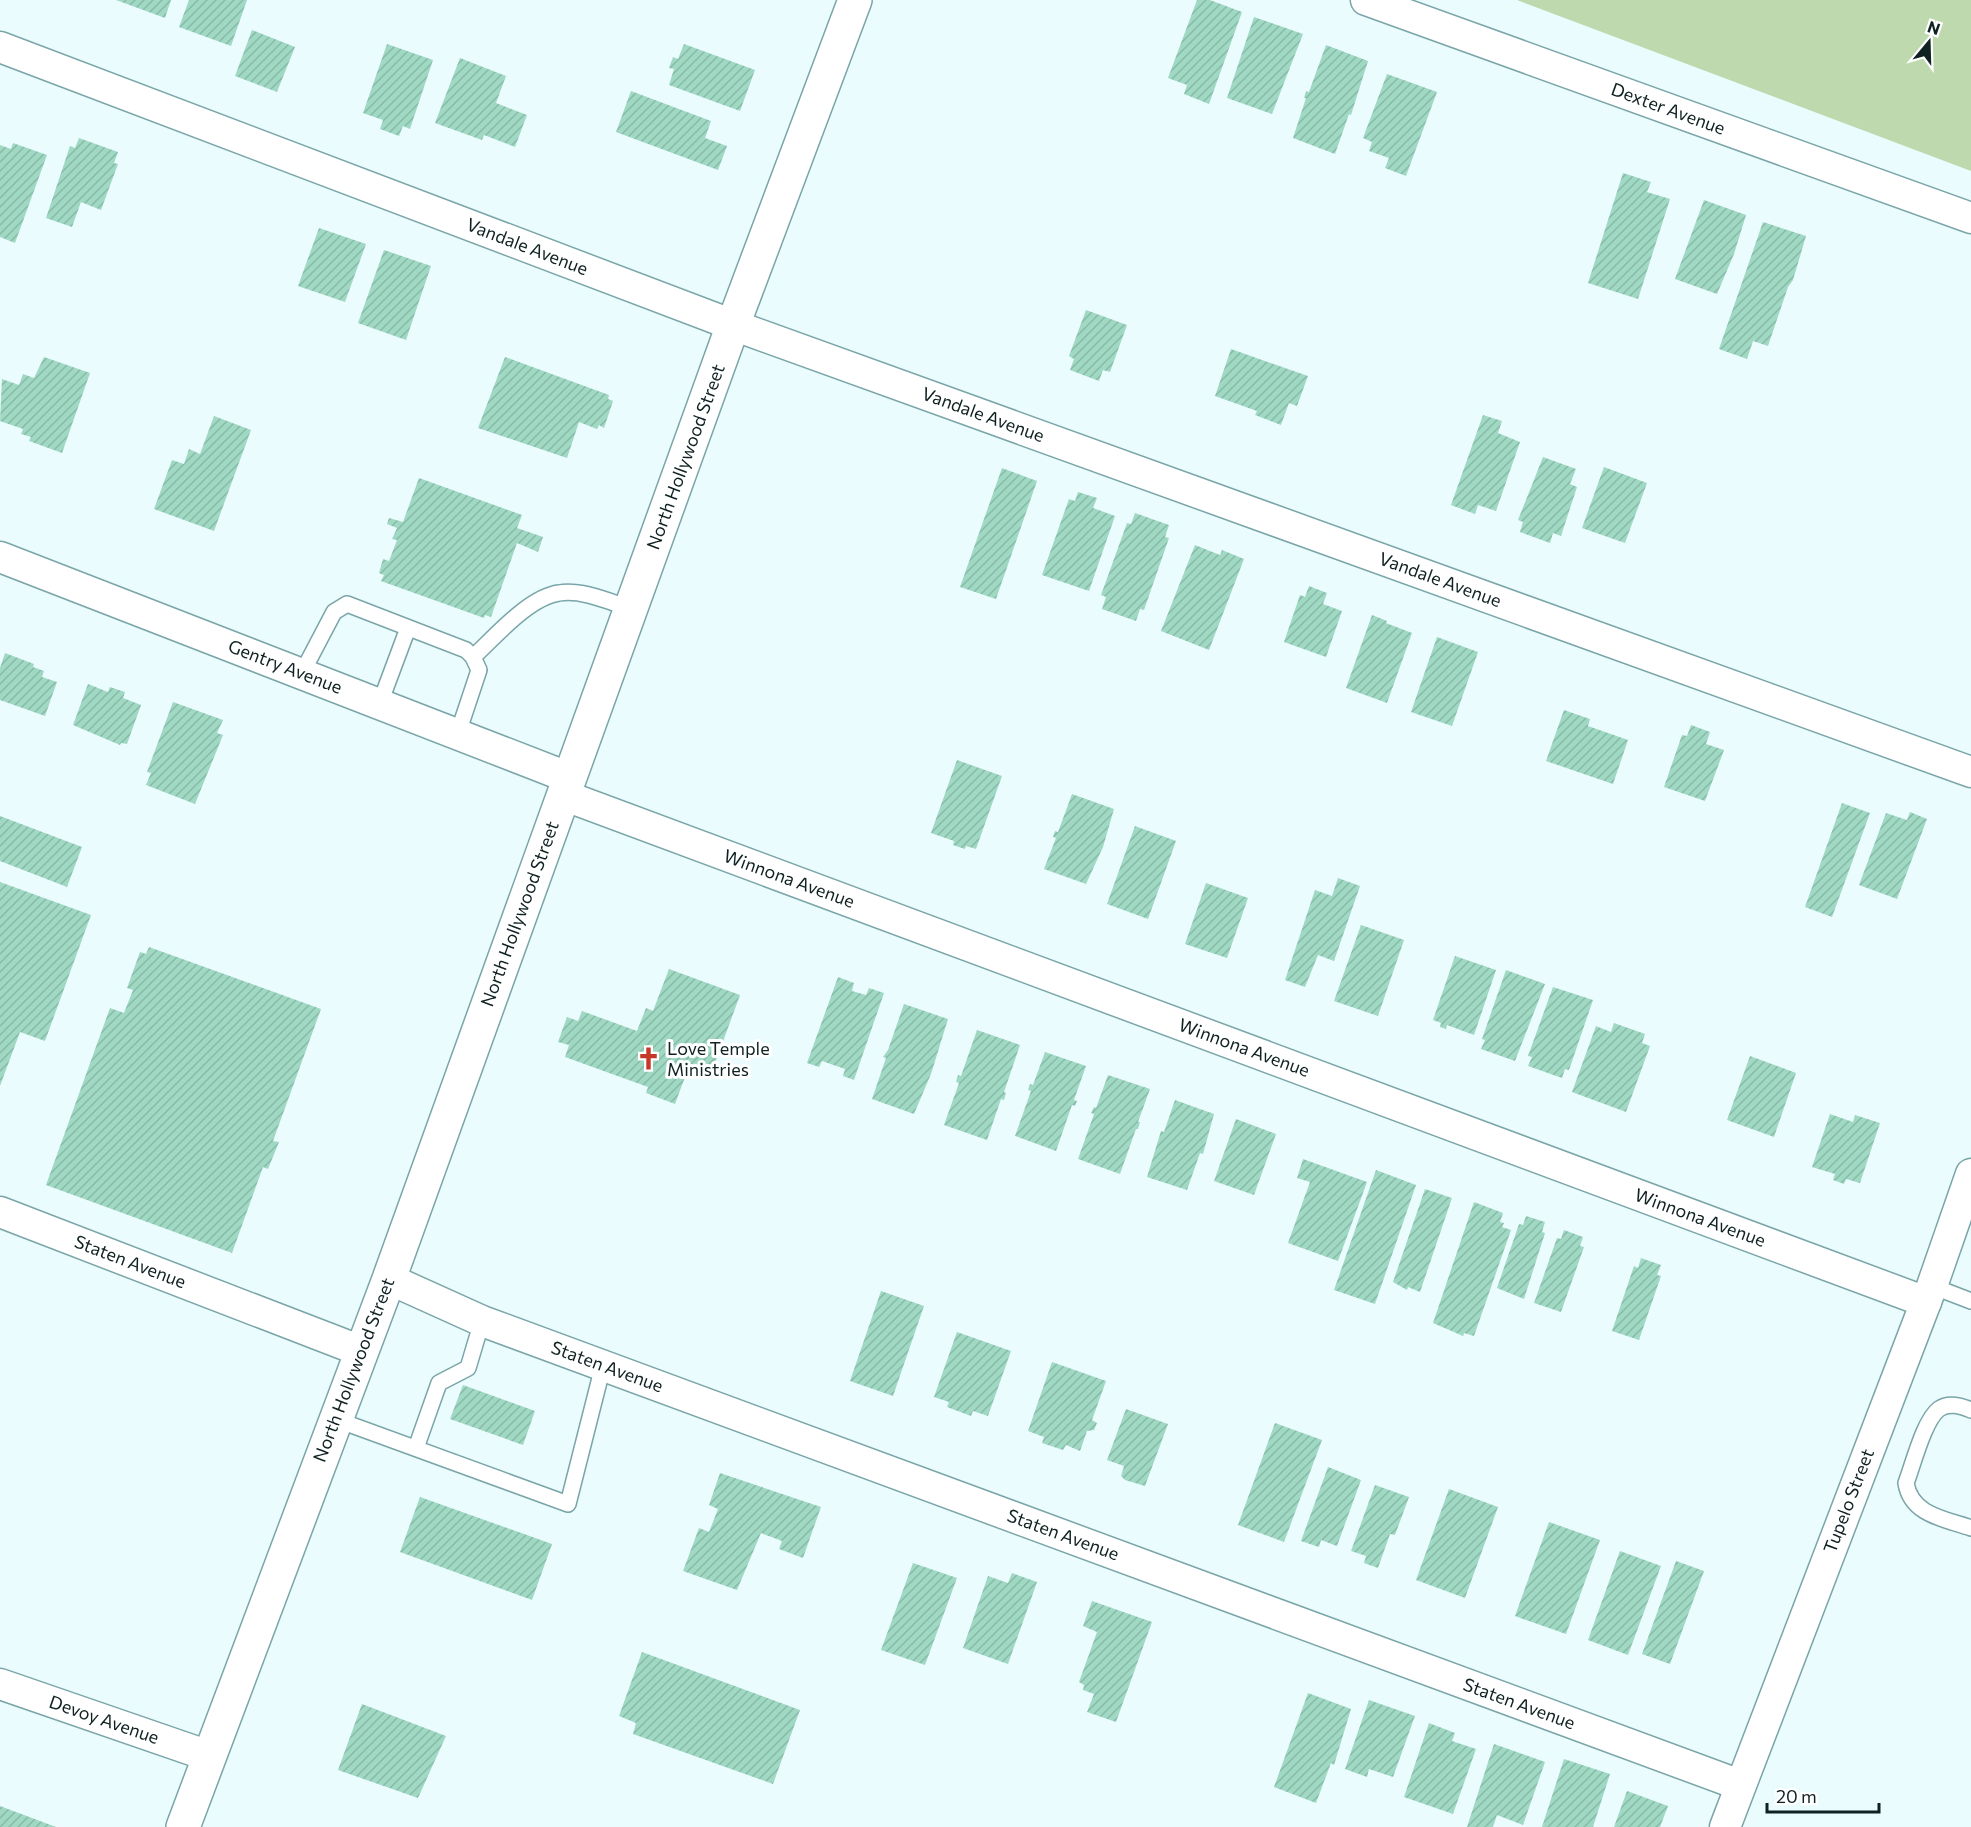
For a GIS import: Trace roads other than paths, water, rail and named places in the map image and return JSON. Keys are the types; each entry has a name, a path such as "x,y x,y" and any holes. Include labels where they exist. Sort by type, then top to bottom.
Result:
{"main road":[{"name":"North Hollywood Street","path":"183,1827 389,1279 566,786 855,0"}],"street":[{"name":"Dexter Avenue","path":"1366,0 1971,218"},
{"name":"Vandale Avenue","path":"0,46 734,325 1971,772"},
{"name":"Gentry Avenue","path":"0,557 458,733 566,786"},
{"name":"Winnona Avenue","path":"566,786 1929,1294"},
{"name":"Tupelo Street","path":"1725,1827 1929,1294 1971,1174"},
{"name":"Staten Avenue","path":"0,1212 361,1351"},
{"name":"Staten Avenue","path":"389,1279 482,1321 1740,1785"},
{"name":"Devoy Avenue","path":"0,1684 209,1756"}],"lane":[{"path":"473,657 540,598 561,592 597,597 632,609"},
{"path":"302,673 334,612 346,604 466,650 473,657 478,670 458,733"},
{"path":"380,703 408,628"},
{"path":"1929,1294 1971,1301"},
{"path":"416,1448 439,1383 468,1368 482,1321"},
{"path":"335,1419 568,1504 603,1366"},
{"path":"1971,1410 1955,1404 1940,1408 1935,1413 1906,1483 1907,1493 1916,1506 1971,1528"}],"place":[{"name":"Love Temple Ministries","path":"649,1059"}]}
